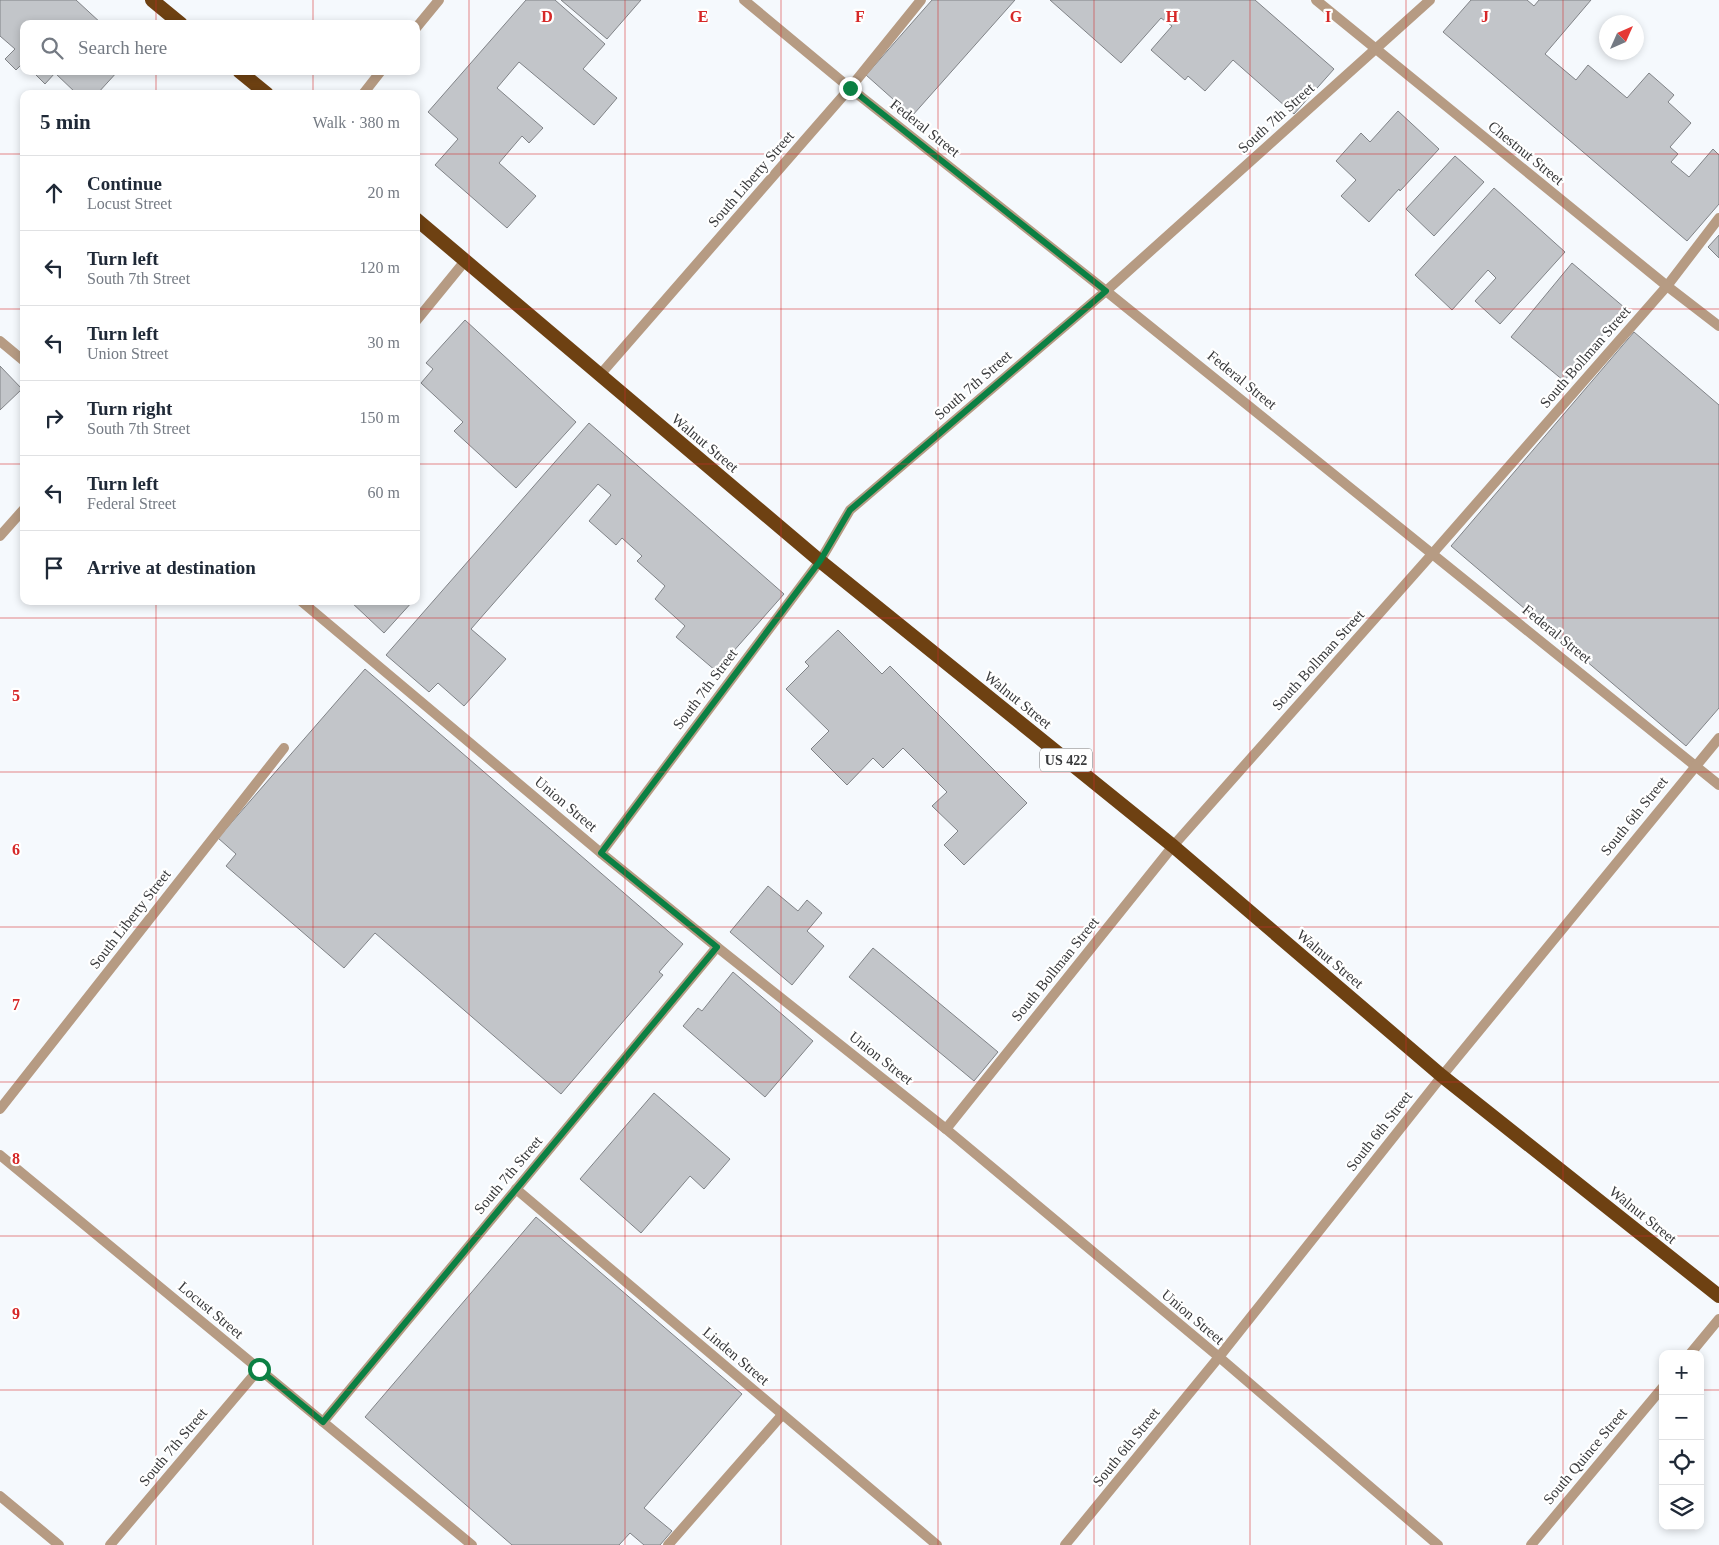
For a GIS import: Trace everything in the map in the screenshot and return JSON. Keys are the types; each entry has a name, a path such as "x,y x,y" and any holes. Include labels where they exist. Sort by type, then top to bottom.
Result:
{"highway":[{"path":"152,0 176,20"},
{"path":"244,75 262,90"},
{"name":"Walnut Street","path":"420,222 820,561 1173,846 1442,1076 1719,1296"}],"street":[{"path":"420,23 438,0"},
{"name":"Federal Street","path":"744,0 850,88 1433,553 1719,785"},
{"name":"South Liberty Street","path":"600,376 850,88 921,0"},
{"name":"Chestnut Street","path":"1316,0 1375,50 1719,326"},
{"name":"South 7th Street","path":"601,853 820,561 850,510 1106,291 1430,0"},
{"path":"366,90 378,75"},
{"name":"South Bollman Street","path":"946,1129 1173,846 1667,286 1719,218"},
{"path":"420,312 465,261"},
{"path":"0,341 20,358"},
{"path":"0,536 20,514"},
{"name":"Union Street","path":"305,605 336,633 601,853 946,1129 1218,1357 1438,1545"},
{"name":"South 6th Street","path":"1065,1545 1442,1076 1719,738"},
{"name":"South Liberty Street","path":"0,1109 284,748"},
{"name":"South 7th Street","path":"323,1422 717,947"},
{"name":"Locust Street","path":"0,1155 472,1545"},
{"name":"Linden Street","path":"516,1189 936,1545"},
{"path":"1693,1350 1719,1319"},
{"name":"South 7th Street","path":"110,1545 259,1369"},
{"name":"South Quince Street","path":"1531,1545 1659,1392"},
{"path":"668,1545 782,1415"},
{"path":"0,1496 59,1545"}],"building":[{"path":"0,0 76,0 98,20 20,20 20,66 16,70 5,59 15,49 0,36"},
{"path":"526,0 555,0 605,44 583,69 617,98 594,125 519,62 497,88 543,128 529,143 522,136 499,163 536,196 507,228 435,165 458,139 428,112"},
{"path":"561,0 641,0 607,39"},
{"path":"932,0 1015,0 912,116 866,75"},
{"path":"1050,0 1255,0 1334,69 1294,114 1233,60 1205,91 1188,76 1185,80 1151,50 1172,26 1161,18 1121,63"},
{"path":"1471,0 1527,0 1534,6 1539,0 1591,0 1545,54 1576,80 1588,65 1627,98 1649,73 1674,95 1668,102 1691,123 1670,147 1678,154 1671,162 1689,177 1713,149 1719,155 1719,204 1687,241 1443,32"},
{"path":"36,75 53,75 45,84"},
{"path":"57,75 114,75 101,90 73,90"},
{"path":"1398,111 1439,149 1369,222 1341,196 1356,180 1336,161 1361,133 1370,142"},
{"path":"1455,156 1484,182 1434,236 1406,209"},
{"path":"1494,188 1565,252 1500,324 1475,301 1496,278 1488,270 1452,310 1415,275"},
{"path":"1719,235 1719,258 1708,247"},
{"path":"1572,263 1625,308 1564,381 1511,337"},
{"path":"465,320 576,422 516,488 454,431 463,422 421,383 433,369 426,363"},
{"path":"1634,332 1719,405 1719,708 1686,746 1451,546"},
{"path":"0,366 20,387 20,391 0,410"},
{"path":"589,423 784,594 716,671 676,637 685,626 655,599 665,586 637,561 642,556 622,538 616,545 589,521 611,495 598,484 471,629 506,659 464,706 438,683 429,692 386,655"},
{"path":"354,605 409,605 384,633"},
{"path":"838,630 882,674 890,666 1027,803 964,865 944,845 958,831 932,806 947,792 903,748 883,768 873,758 847,785 811,749 829,731 786,689 809,666 805,662"},
{"path":"365,669 683,944 659,972 663,975 561,1094 375,933 344,968 226,866 236,854 218,838"},
{"path":"768,886 798,911 807,900 822,913 807,931 824,946 792,985 730,932"},
{"path":"873,948 998,1052 974,1081 849,977"},
{"path":"733,972 813,1041 765,1097 683,1026 698,1008 702,1011"},
{"path":"654,1093 730,1159 704,1189 690,1176 641,1233 580,1179"},
{"path":"536,1217 742,1394 644,1508 672,1531 660,1545 644,1545 630,1533 619,1545 512,1545 365,1417"}],"route":[{"path":"259,1369 323,1422 717,947 601,853 820,561 850,510 1106,291 850,88"}]}
